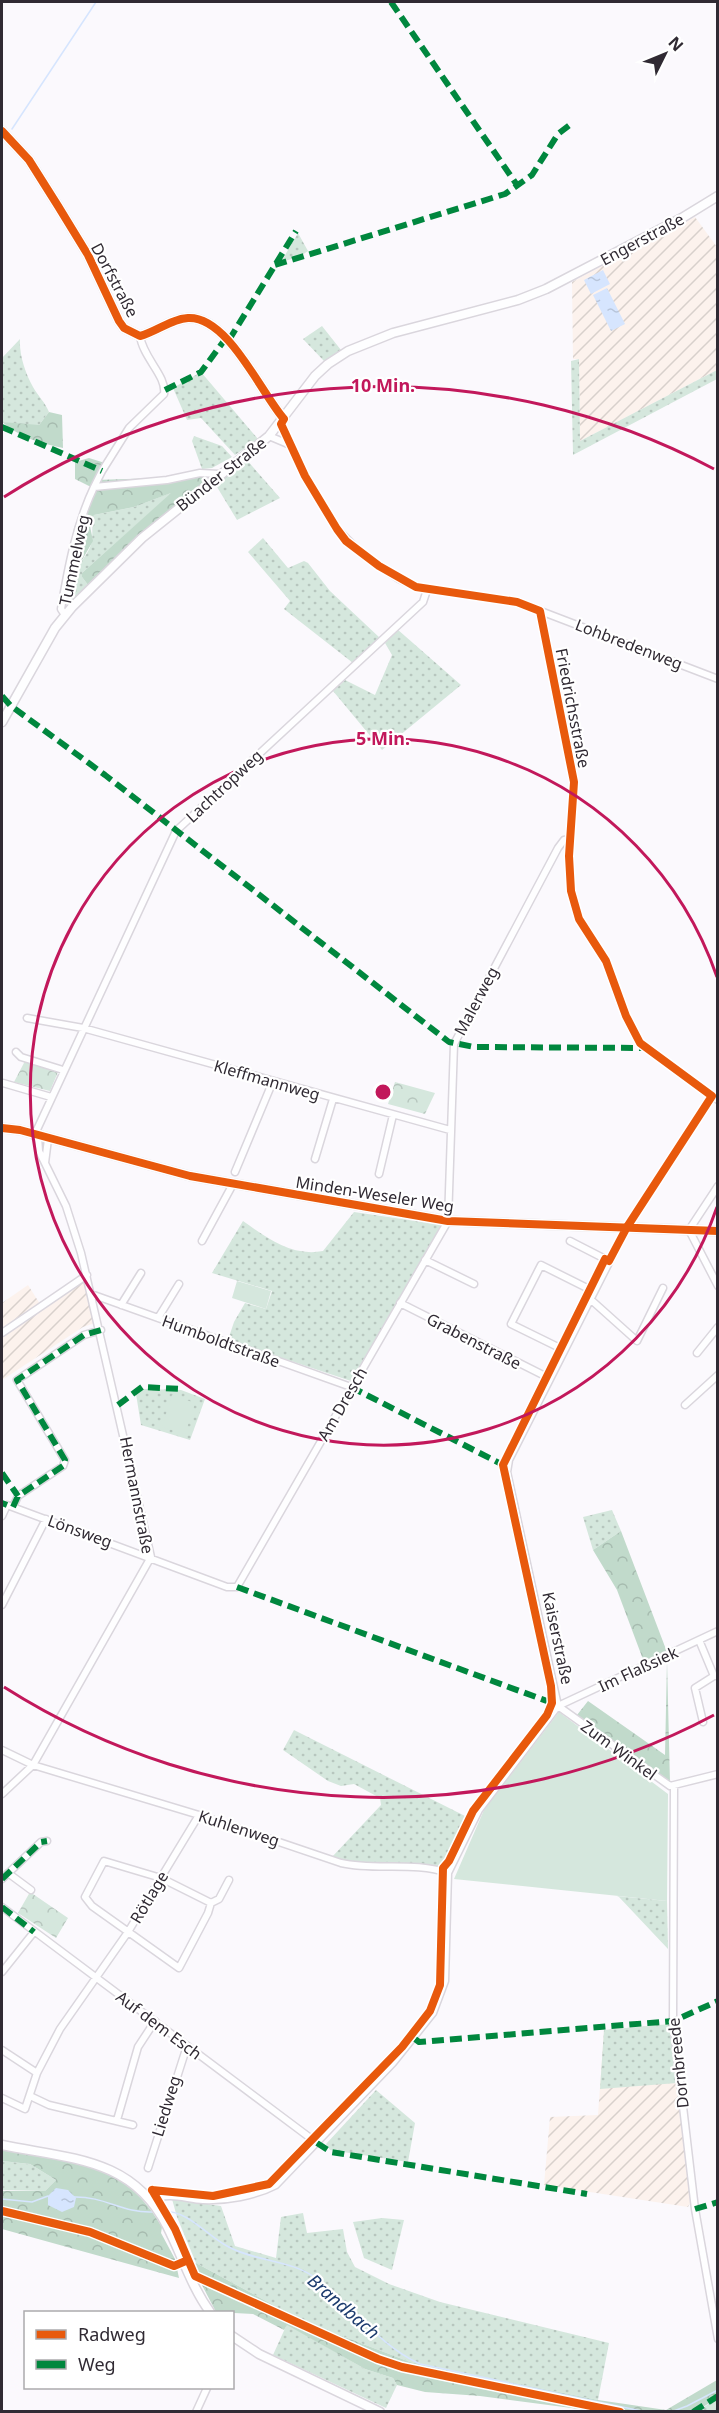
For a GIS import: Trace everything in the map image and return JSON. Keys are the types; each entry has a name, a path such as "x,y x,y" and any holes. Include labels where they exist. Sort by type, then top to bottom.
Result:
{"main road":[{"name":"Dorfstraße","path":"2,130 30,160 88,255 118,321 124,328 140,336 190,318 209,325 229,340 283,421"},
{"name":"Engerstraße","path":"565,281 682,218 717,196"},
{"name":"Bünder Straße","path":"2,722 65,615 126,553 219,474 269,436 283,421 315,376 348,351 393,333 518,300 565,281"},
{"name":"Minden-Weseler Weg","path":"3,1128 24,1137 36,1136 190,1176 448,1221 717,1231"},
{"path":"2,2145 108,2169 130,2180 161,2214 209,2311"},
{"path":"234,2337 259,2354 380,2412"}],"street":[{"name":"Tummelweg","path":"65,615 61,609 84,507 102,471 129,428 161,399 164,393 162,378 143,353 140,336"},
{"path":"283,421 288,444 315,493 346,541 399,579 416,588 517,602 540,611"},
{"path":"269,436 288,444"},
{"path":"94,487 167,480 200,473 219,474"},
{"name":"Lachtropweg","path":"36,1136 63,1070 83,1028 96,1008 176,831 423,602 427,590"},
{"name":"Lohbredenweg","path":"540,611 717,679"},
{"name":"Friedrichsstraße","path":"540,611 574,782 570,839 571,891 574,905 586,933 612,972 634,1034 649,1052 715,1098"},
{"name":"Malerweg","path":"448,1221 451,1075 457,1035 558,848 564,840 570,839"},
{"path":"27,1018 83,1028"},
{"name":"Kleffmannweg","path":"83,1028 450,1130"},
{"path":"16,1052 21,1057 63,1070"},
{"path":"235,1172 273,1081"},
{"path":"3,1083 51,1097"},
{"name":"Kaiserstraße","path":"154,2204 163,2196 222,2199 267,2190 284,2178 415,2039 439,2003 446,1972 448,1873 479,1810 558,1706 507,1467 549,1378 627,1227 715,1098"},
{"path":"315,1159 333,1099"},
{"path":"380,1174 393,1115"},
{"name":"Hermannstraße","path":"2,1794 33,1765 152,1557 87,1275 66,1206 39,1151 36,1136"},
{"path":"45,1164 48,1139"},
{"path":"202,1241 233,1184"},
{"path":"717,1186 689,1230 717,1286"},
{"name":"Am Dresch","path":"237,1587 448,1221"},
{"path":"570,1241 609,1261"},
{"path":"425,1260 474,1284"},
{"path":"564,1350 511,1324 541,1265 593,1291"},
{"path":"122,1305 141,1273"},
{"path":"2,1333 87,1275"},
{"path":"158,1318 179,1284"},
{"path":"590,1299 637,1341 663,1288"},
{"name":"Humboldtstraße","path":"91,1294 351,1388"},
{"name":"Grabenstraße","path":"400,1303 549,1378"},
{"path":"697,1353 717,1327"},
{"path":"2,1516 18,1496 63,1466 65,1461 17,1380 84,1335 101,1330"},
{"path":"685,1405 717,1375"},
{"name":"Lönsweg","path":"10,1506 152,1557 227,1587 237,1587"},
{"path":"2,1605 46,1519"},
{"name":"Im Flaßsiek","path":"558,1706 717,1631"},
{"path":"699,1640 716,1676 696,1688 703,1722"},
{"name":"Zum Winkel","path":"558,1706 665,1784 674,1786 717,1774"},
{"name":"Kuhlenweg","path":"2,1750 33,1765 199,1815 348,1864 412,1867 448,1873"},
{"name":"Dornbreede","path":"674,1786 674,2028 695,2209 717,2339"},
{"name":"Rötlage","path":"30,2096 37,2073 60,2029 128,1932 199,1815"},
{"path":"2,1880 41,1842 47,1840"},
{"path":"211,1903 161,1878 104,1861 86,1897 92,1906 179,1968 211,1903 219,1899 229,1880"},
{"path":"8,1873 31,1890"},
{"name":"Auf dem Esch","path":"2,1906 317,2143"},
{"path":"2,1972 34,1932"},
{"path":"117,2120 138,2047 154,2021"},
{"name":"Liedweg","path":"148,2168 187,2046"},
{"path":"2,2050 37,2073"},
{"path":"2,2098 25,2109 30,2096 49,2105 133,2125"},
{"path":"196,2412 207,2389"}],"shaded area":[{"path":"695,217 717,247 717,370 580,441 579,359 573,359 572,282"},
{"path":"83,1274 95,1323 83,1327 2,1380 2,1303 28,1285 40,1304"},
{"path":"671,2024 691,2201 688,2207 544,2185 550,2117 598,2115 604,2030"}],"green space":[{"path":"298,233 308,251 299,257 281,262"},
{"path":"322,326 341,350 324,361 303,339"},
{"path":"20,339 27,376 49,412 39,425 26,426 2,422 2,358"},
{"path":"579,359 580,441 717,370 717,379 573,455 571,361"},
{"path":"201,372 258,439 235,455 201,418 187,420 173,388"},
{"path":"49,412 62,415 63,448 31,439 2,422 39,425"},
{"path":"194,436 222,446 232,457 212,468 202,469 192,441"},
{"path":"89,458 105,463 95,480 158,478 202,469 205,481 122,551 88,585 82,573 171,493 134,507 94,515 90,526 93,541 78,567 79,573 65,572 74,528 91,487 75,479 75,462"},
{"path":"246,459 280,498 237,520 214,482"},
{"path":"173,492 82,573 88,585 62,609 69,573 84,558 91,544 94,515 134,507"},
{"path":"263,538 288,568 304,561 308,563 330,591 380,638 353,663 284,609 290,601 248,552"},
{"path":"397,629 461,685 382,750 333,691 345,680 375,695 392,655 385,643"},
{"path":"25,1061 58,1072 50,1091 14,1082"},
{"path":"395,1082 435,1093 425,1114 388,1104"},
{"path":"354,1212 443,1225 351,1381 228,1340 234,1322 245,1303 266,1309 272,1291 212,1273 243,1221 280,1245 312,1252 323,1251"},
{"path":"237,1281 271,1291 266,1309 232,1298"},
{"path":"143,1389 181,1390 205,1399 190,1440 141,1425 136,1394"},
{"path":"172,1395 195,1403 185,1434 162,1427"},
{"path":"612,1510 621,1531 593,1550 583,1517"},
{"path":"621,1531 667,1652 644,1662 617,1590 593,1550"},
{"path":"667,1660 670,1783 577,1715 588,1701 665,1755"},
{"path":"559,1712 668,1794 667,1901 454,1879 484,1810"},
{"path":"294,1730 467,1817 447,1860 440,1866 352,1862 332,1857 381,1805 380,1798 354,1784 341,1786 328,1781 283,1750"},
{"path":"30,1892 68,1918 56,1938 18,1913"},
{"path":"617,1896 667,1901 668,1949 619,1897"},
{"path":"671,2024 677,2083 600,2089 604,2030"},
{"path":"376,2090 415,2123 408,2162 330,2150 326,2144"},
{"path":"2,2148 93,2168 112,2176 130,2188 147,2205 162,2227 161,2233 175,2259 179,2278 2,2229 2,2191 45,2191 56,2180 30,2164 2,2161"},
{"path":"2,2161 30,2164 56,2180 45,2191 2,2190"},
{"path":"172,2199 221,2206 235,2246 276,2258 281,2217 303,2213 307,2233 343,2229 347,2252 355,2267 389,2284 440,2302 609,2343 598,2400 410,2362 303,2321 196,2263"},
{"path":"382,2218 404,2220 392,2270 364,2258 353,2222"},
{"path":"196,2263 303,2321 410,2362 598,2400 666,2410 717,2380 717,2398 697,2411 602,2412 480,2396 425,2392 397,2385 393,2378 365,2369 287,2325 284,2330 253,2314 215,2311 191,2264"},
{"path":"287,2324 365,2369 393,2378 397,2385 386,2408 273,2355"},
{"path":"717,2398 717,2411 697,2412"}],"water":[{"path":"603,270 610,284 591,294 584,280"},
{"path":"607,288 625,324 611,331 593,295"},
{"path":"56,2188 68,2190 76,2198 74,2207 62,2212 48,2205 48,2196"}],"waterway":[{"path":"12,129 96,2"},
{"path":"2,2199 32,2202 48,2196"},
{"name":"Brandbach","path":"73,2197 95,2199 132,2210 152,2212"},
{"name":"Brandbach","path":"163,2211 189,2219 219,2241 238,2251 307,2272 330,2290 378,2336 420,2364 646,2412"},
{"name":"Brandbach","path":"671,2412 718,2390"}],"marked path":[{"path":"391,2 517,185"},
{"path":"275,265 505,194 532,175 558,134 571,124"},
{"path":"229,340 296,231"},
{"path":"165,390 201,372 226,338"},
{"path":"2,427 102,471"},
{"path":"2,696 11,706 105,775 449,1042 474,1047 645,1048"},
{"path":"13,1507 18,1496 63,1466 65,1460 17,1380 84,1335 101,1330"},
{"path":"118,1405 142,1387 181,1389"},
{"path":"351,1387 507,1467"},
{"path":"2,1473 18,1496"},
{"path":"2,1503 7,1505"},
{"path":"237,1587 555,1704"},
{"path":"2,1879 41,1842 47,1841"},
{"path":"2,1907 34,1932"},
{"path":"415,2039 419,2042 673,2021 718,2001"},
{"path":"317,2143 331,2152 587,2194"},
{"path":"695,2209 718,2202"},
{"path":"693,2412 718,2396"}],"cycle path":[{"path":"2,131 29,160 58,206 88,255 124,328 140,336 188,318 203,321 217,329 230,342 284,419 281,424 305,476 346,541 379,566 416,587 517,602 540,611 574,782 569,856 571,891 579,919 606,961 626,1016 640,1043 712,1096 627,1227 609,1261 605,1259 503,1465 551,1686 552,1703 547,1715 473,1811 449,1861 443,1868 440,1985 430,2011 402,2047 269,2184 213,2196 152,2190"},
{"path":"2,1128 20,1130 190,1176 448,1221 718,1231"},
{"path":"152,2190 175,2229 195,2276 378,2359 402,2367 620,2412"},
{"path":"2,2211 90,2232 174,2266 188,2260"}]}
